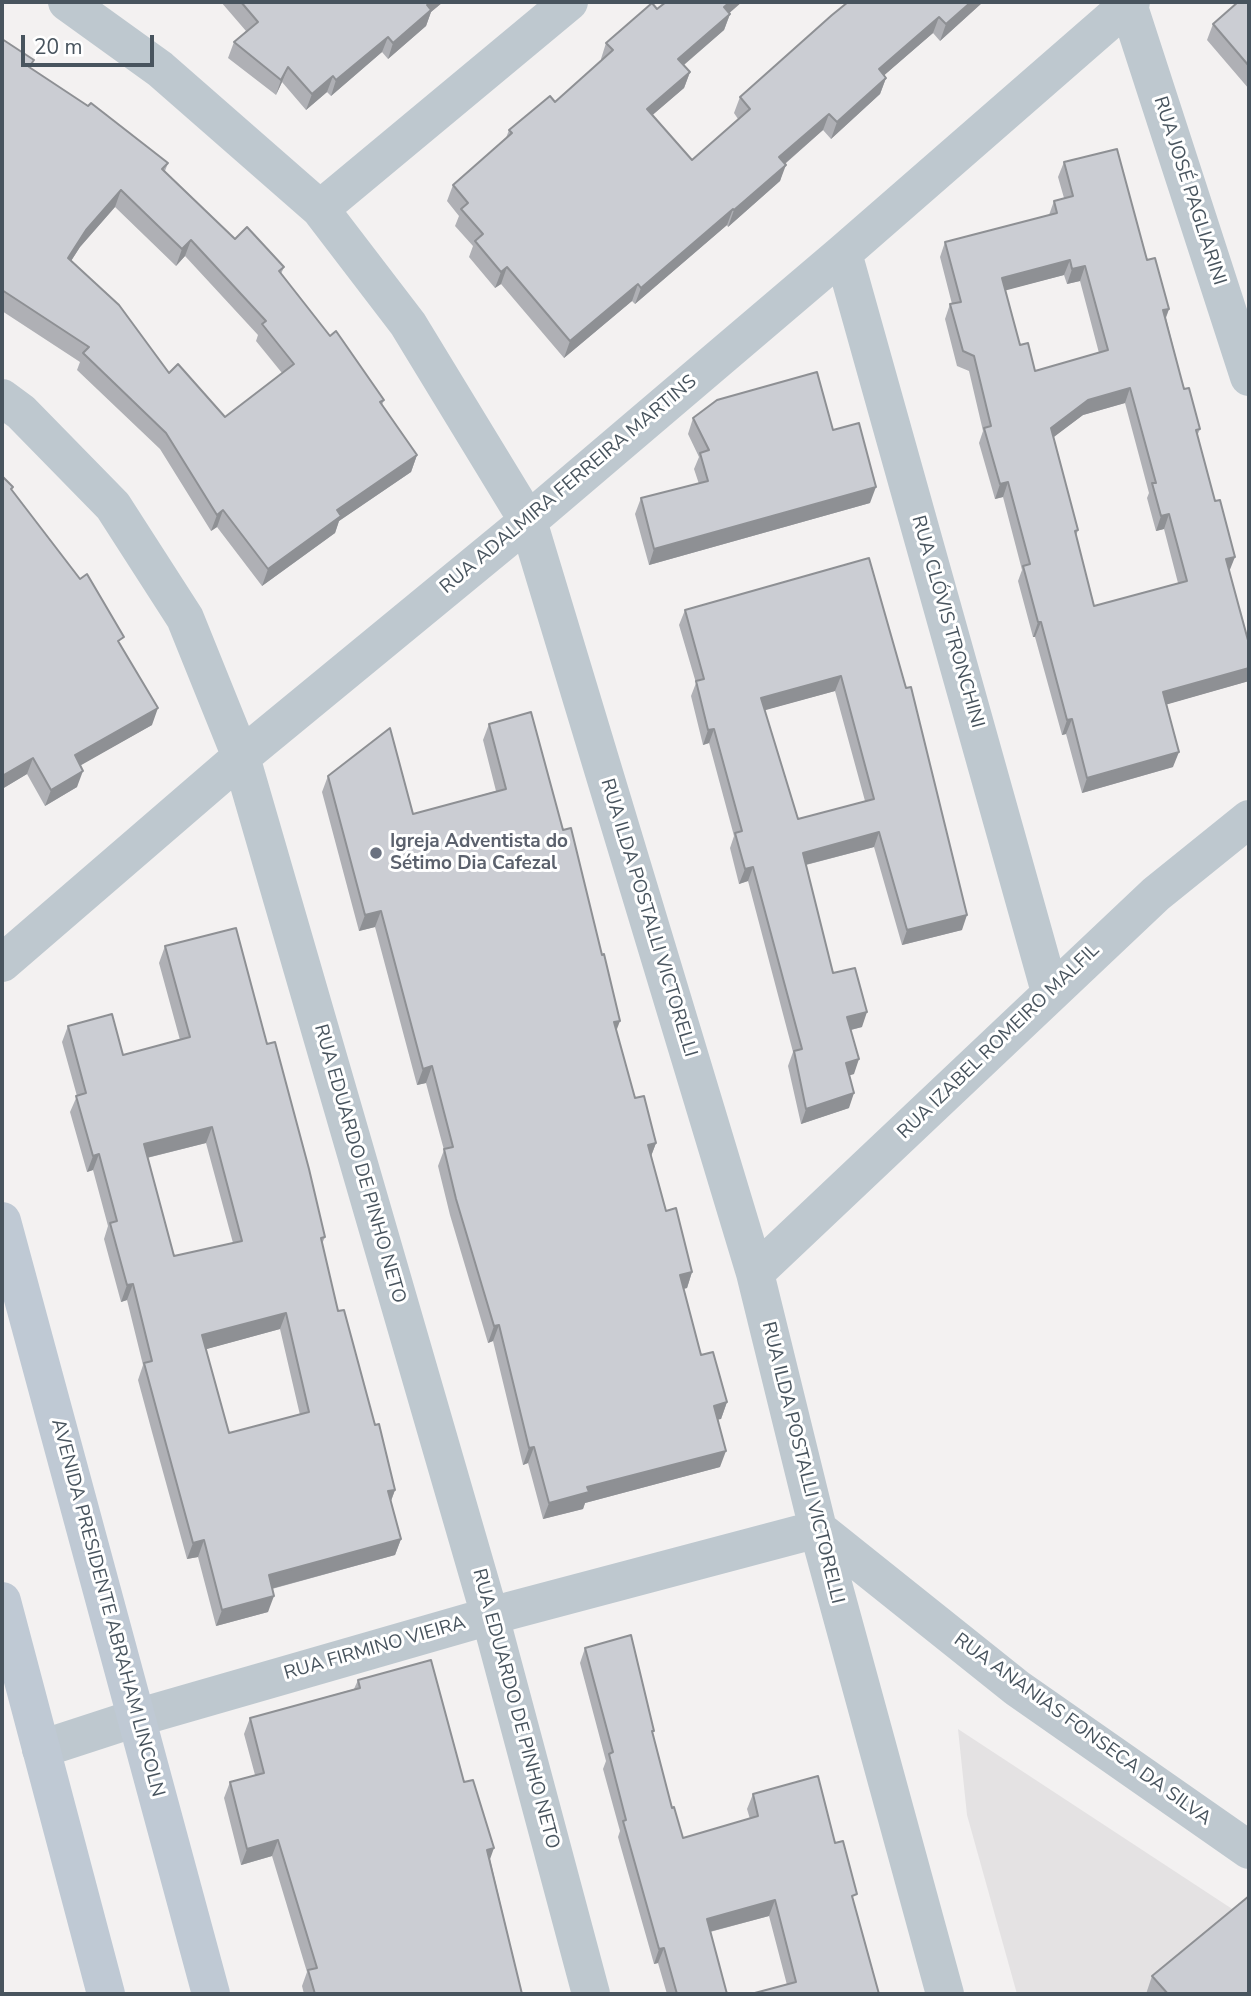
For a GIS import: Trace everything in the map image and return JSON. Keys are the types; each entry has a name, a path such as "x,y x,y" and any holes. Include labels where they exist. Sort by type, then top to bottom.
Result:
{"street":[{"name":"RUA ILDA POSTALLI VICTORELLI","path":"68,2 160,69 320,209 408,324 528,522 755,1273 818,1529 945,1994"},
{"path":"320,209 569,2"},
{"name":"RUA ADALMIRA FERREIRA MARTINS","path":"2,964 241,757 528,522 843,253 1129,3"},
{"name":"RUA JOSÉ PAGLIARINI","path":"1129,3 1243,334 1249,377"},
{"name":"RUA CLÓVIS TRONCHINI","path":"843,253 1050,992"},
{"name":"RUA EDUARDO DE PINHO NETO","path":"2,398 21,412 113,506 185,618 241,757 490,1616 591,1994"},
{"name":"RUA IZABEL ROMEIRO MALFIL","path":"755,1273 1156,894 1249,820"},
{"name":"AVENIDA PRESIDENTE ABRAHAM LINCOLN","path":"2,1221 211,1994"},
{"name":"RUA FIRMINO VIEIRA","path":"41,1749 136,1718 490,1616 818,1529"},
{"name":"RUA ANANIAS FONSECA DA SILVA","path":"818,1529 1017,1688 1249,1850"},
{"path":"2,1601 106,1994"}],"shaded area":[{"path":"958,1729 1249,1920 1249,1994 1017,1994 967,1815"}],"building":[{"path":"241,2 431,2 427,5 431,10 393,43 388,37 336,80 333,76 312,94 288,67 281,80 234,42 258,22"},
{"path":"666,2 730,2 724,7 730,14 678,59 690,72 647,109 692,160 750,109 740,97 848,2 971,2 946,24 939,17 879,69 886,78 837,122 829,114 779,157 786,165 641,288 638,284 570,341 507,267 501,272 475,241 483,234 461,209 468,203 453,185 512,133 509,130 550,96 555,102 613,50 606,43 652,3 657,9"},
{"path":"1238,2 1249,2 1249,66 1213,24"},
{"path":"2,39 34,60 29,67 88,106 91,103 168,163 162,169 235,239 247,227 284,267 279,271 330,336 336,331 384,400 380,402 417,455 337,510 341,516 268,569 223,510 217,515 166,433 83,353 89,347 2,290","holes":["121,190 182,249 191,240 266,321 262,324 294,364 225,417 178,364 169,373 119,305 68,258 86,230"]},
{"path":"1117,149 1147,260 1155,258 1169,309 1163,310 1184,389 1189,388 1200,429 1196,430 1215,501 1220,500 1235,557 1226,559 1249,644 1249,668 1163,692 1179,752 1087,778 1072,719 1067,720 1023,566 1030,564 1008,482 1000,484 984,428 991,426 974,356 963,351 950,304 961,302 945,242 1057,213 1054,201 1073,196 1064,162","holes":["1070,260 1072,269 1085,266 1108,350 1035,371 1028,343 1020,345 1002,278","1130,388 1156,483 1152,483 1161,516 1169,514 1187,581 1094,606 1075,531 1078,530 1051,428 1088,400"]},
{"path":"817,372 833,430 859,423 876,487 654,549 641,498 708,481 700,453 709,450 693,418 717,400"},
{"path":"2,476 13,487 11,489 80,579 87,574 124,637 118,641 158,708 75,755 83,771 51,790 33,758 2,776"},
{"path":"869,558 906,688 911,687 967,915 907,930 879,832 803,853 833,973 855,968 867,1012 847,1017 859,1059 846,1063 854,1093 806,1109 794,1051 802,1049 753,867 745,869 735,833 742,831 714,729 708,730 696,681 704,679 685,610","holes":["841,676 874,799 798,819 761,698"]},
{"path":"531,712 563,830 571,828 620,1021 614,1022 635,1098 644,1096 656,1143 648,1145 666,1211 676,1208 692,1272 680,1275 701,1355 713,1352 727,1402 714,1406 726,1451 587,1487 589,1492 549,1503 534,1447 529,1448 499,1325 494,1326 456,1199 444,1149 453,1147 432,1066 423,1069 381,911 365,915 328,776 390,728 413,814 506,789 489,724"},
{"path":"236,928 267,1044 275,1042 309,1169 338,1311 344,1310 375,1425 379,1424 395,1490 388,1491 401,1539 269,1575 274,1596 222,1610 204,1540 193,1543 144,1363 152,1361 133,1284 127,1285 110,1223 117,1221 99,1154 93,1156 76,1096 86,1093 68,1026 112,1014 123,1055 190,1037 165,946","holes":["212,1127 242,1241 174,1256 144,1144","286,1313 309,1412 229,1433 202,1335"]},
{"path":"631,1635 652,1731 672,1808 674,1807 683,1838 758,1816 753,1794 818,1776 835,1843 843,1841 857,1894 852,1896 879,1994 751,1994 796,1982 775,1900 707,1919 727,1994 677,1994 664,1948 659,1949 623,1821 626,1820 609,1754 613,1752 585,1648"},
{"path":"431,1660 464,1782 473,1780 494,1848 487,1850 522,1994 315,1994 308,1970 317,1968 278,1840 247,1849 230,1782 264,1773 250,1718 360,1688 358,1680"},
{"path":"1249,1896 1249,1994 1168,1994 1152,1976"}],"place":[{"name":"Igreja Adventista do Sétimo Dia Cafezal","path":"376,853"}]}
